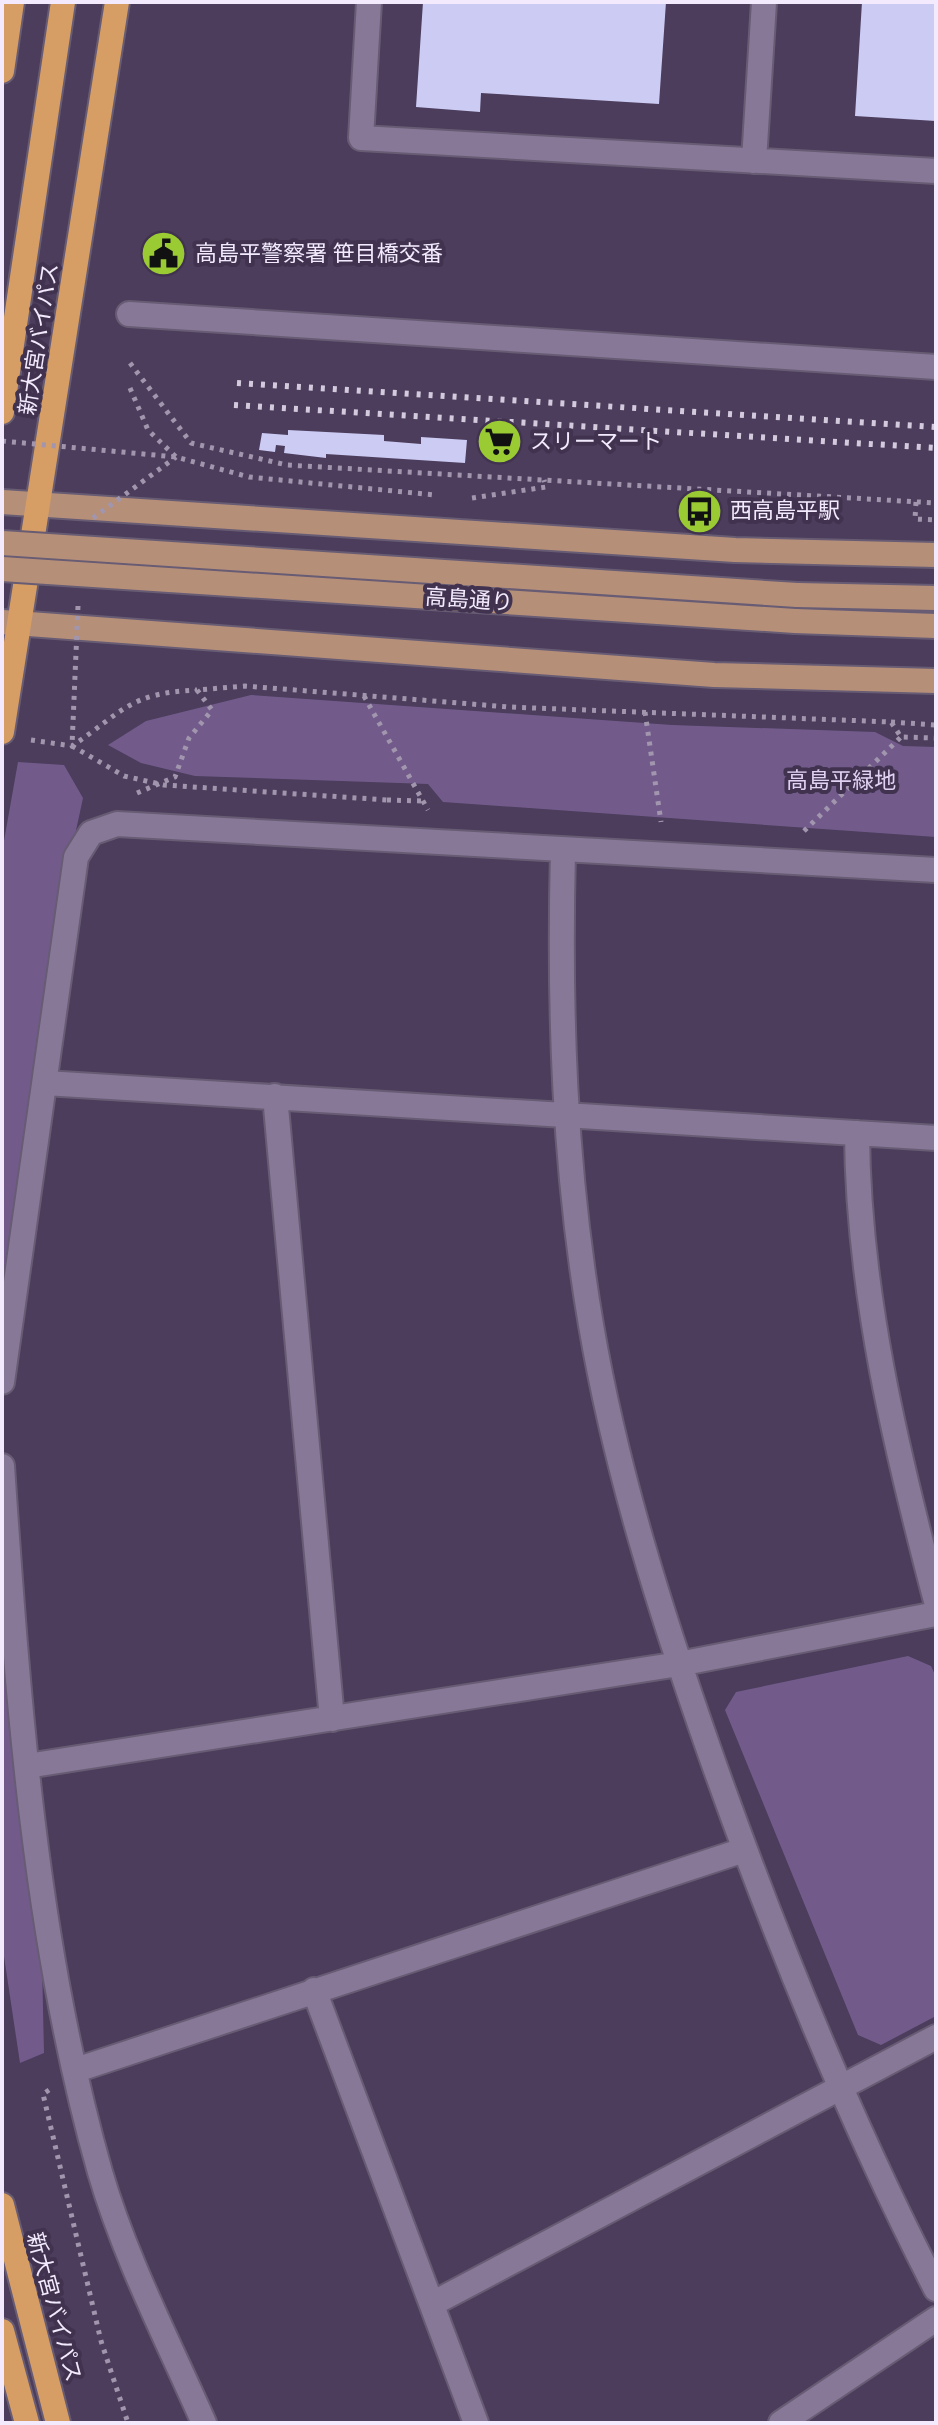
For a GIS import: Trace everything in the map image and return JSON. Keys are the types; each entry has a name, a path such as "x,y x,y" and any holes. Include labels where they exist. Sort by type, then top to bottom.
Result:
{"highway":[{"path":"2,71 12,2"},
{"path":"2,412 63,2"},
{"name":"新大宮バイパス","path":"9,735 10,623 38,504 117,2"},
{"name":"新大宮バイパス","path":"2,2205 58,2423"},
{"path":"2,2331 27,2423"}],"main road":[{"path":"2,502 735,550 936,555"},
{"name":"高島通り","path":"2,543 797,595 936,598"},
{"name":"高島通り","path":"2,569 795,621 936,626"},
{"path":"10,623 714,675 936,681"}],"street":[{"path":"369,2 361,138 936,171"},
{"path":"754,161 764,2"},
{"path":"129,314 936,367"},
{"path":"2,1382 76,857 91,833 117,824 936,870"},
{"path":"563,850 560,976 566,1116 581,1257 605,1397 637,1531 679,1664 744,1850 839,2088 890,2200 936,2289"},
{"path":"45,1083 936,1138"},
{"path":"275,1096 332,1719"},
{"path":"857,1133 869,1287 881,1363 892,1423 936,1601"},
{"path":"2,1466 27,1766 48,1923 76,2070 101,2173 137,2270 204,2423"},
{"path":"27,1766 679,1664 936,1614"},
{"path":"76,2070 744,1850"},
{"path":"314,1990 476,2423"},
{"path":"432,2304 936,2037"},
{"path":"781,2423 936,2319"}],"path":[{"path":"130,363 191,443 287,465 936,503"},
{"path":"130,388 148,430 176,457"},
{"path":"2,441 176,457 249,477 438,495"},
{"path":"470,499 546,487 544,480"},
{"path":"916,502 915,519 929,520"},
{"path":"72,746 110,715 138,700 167,691 245,686 509,707 936,725"},
{"path":"127,797 175,777 189,738 212,710 197,690"},
{"path":"364,695 429,812"},
{"path":"645,712 661,825"},
{"path":"891,722 901,737"},
{"path":"9,735 72,746 124,776 164,785 423,801"},
{"path":"800,835 901,737 936,738"},
{"path":"76,2070 43,2094 101,2341 128,2423"}],"green space":[{"name":"高島平緑地","path":"251,695 672,725 875,732 903,746 936,747 936,837 443,802 428,784 195,776 141,763 108,745 146,721"},
{"path":"18,762 64,765 83,798 64,886 2,1323 2,852"},
{"path":"2,1489 42,1964 44,2053 20,2063 2,1943"},
{"path":"908,1656 931,1666 936,1677 936,2016 881,2045 858,2035 725,1710 736,1692"}],"building":[{"path":"423,2 666,2 659,104 481,93 480,112 416,107"},
{"path":"862,2 936,2 936,121 855,116"},
{"path":"288,430 384,435 384,441 421,444 421,437 467,440 465,463 326,454 326,458 284,453 285,446 276,445 275,452 259,450 262,433 288,435"}],"railway":[{"path":"237,383 936,427"},
{"path":"234,405 936,448"}],"place":[{"name":"高島平警察署 笹目橋交番","path":"164,254"},
{"name":"スリーマート","path":"499,442"},
{"name":"西高島平駅","path":"699,511"}]}
